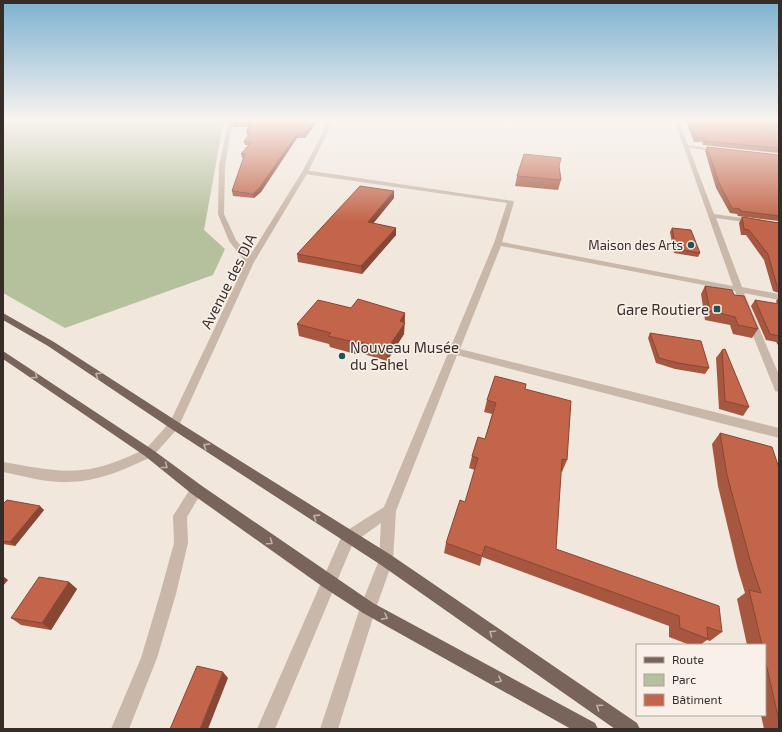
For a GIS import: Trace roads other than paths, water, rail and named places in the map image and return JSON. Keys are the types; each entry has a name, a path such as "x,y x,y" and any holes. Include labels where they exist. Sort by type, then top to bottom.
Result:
{"main road":[{"path":"3,316 51,344 348,538 386,560 631,729"},
{"path":"3,354 149,453 197,490 328,582 368,608 589,729"}],"street":[{"path":"224,153 222,165 221,214 233,241 250,262"},
{"name":"Avenue des DIA","path":"149,453 174,425 250,262 305,172 315,153"},
{"path":"689,153 739,290 779,388"},
{"path":"305,172 511,202 498,243 389,510 386,560 368,608 329,729"},
{"path":"712,216 779,224"},
{"path":"498,243 779,297"},
{"path":"455,351 779,433"},
{"path":"3,467 66,477 95,474 122,465 149,453"},
{"path":"120,729 149,658 168,594 180,543 180,516 197,490"},
{"path":"266,729 348,538 389,510"}],"place":[{"name":"Maison des Arts","path":"691,245"},
{"name":"Gare Routiere","path":"717,309"},
{"name":"Nouveau Musée du Sahel","path":"342,356"}]}
